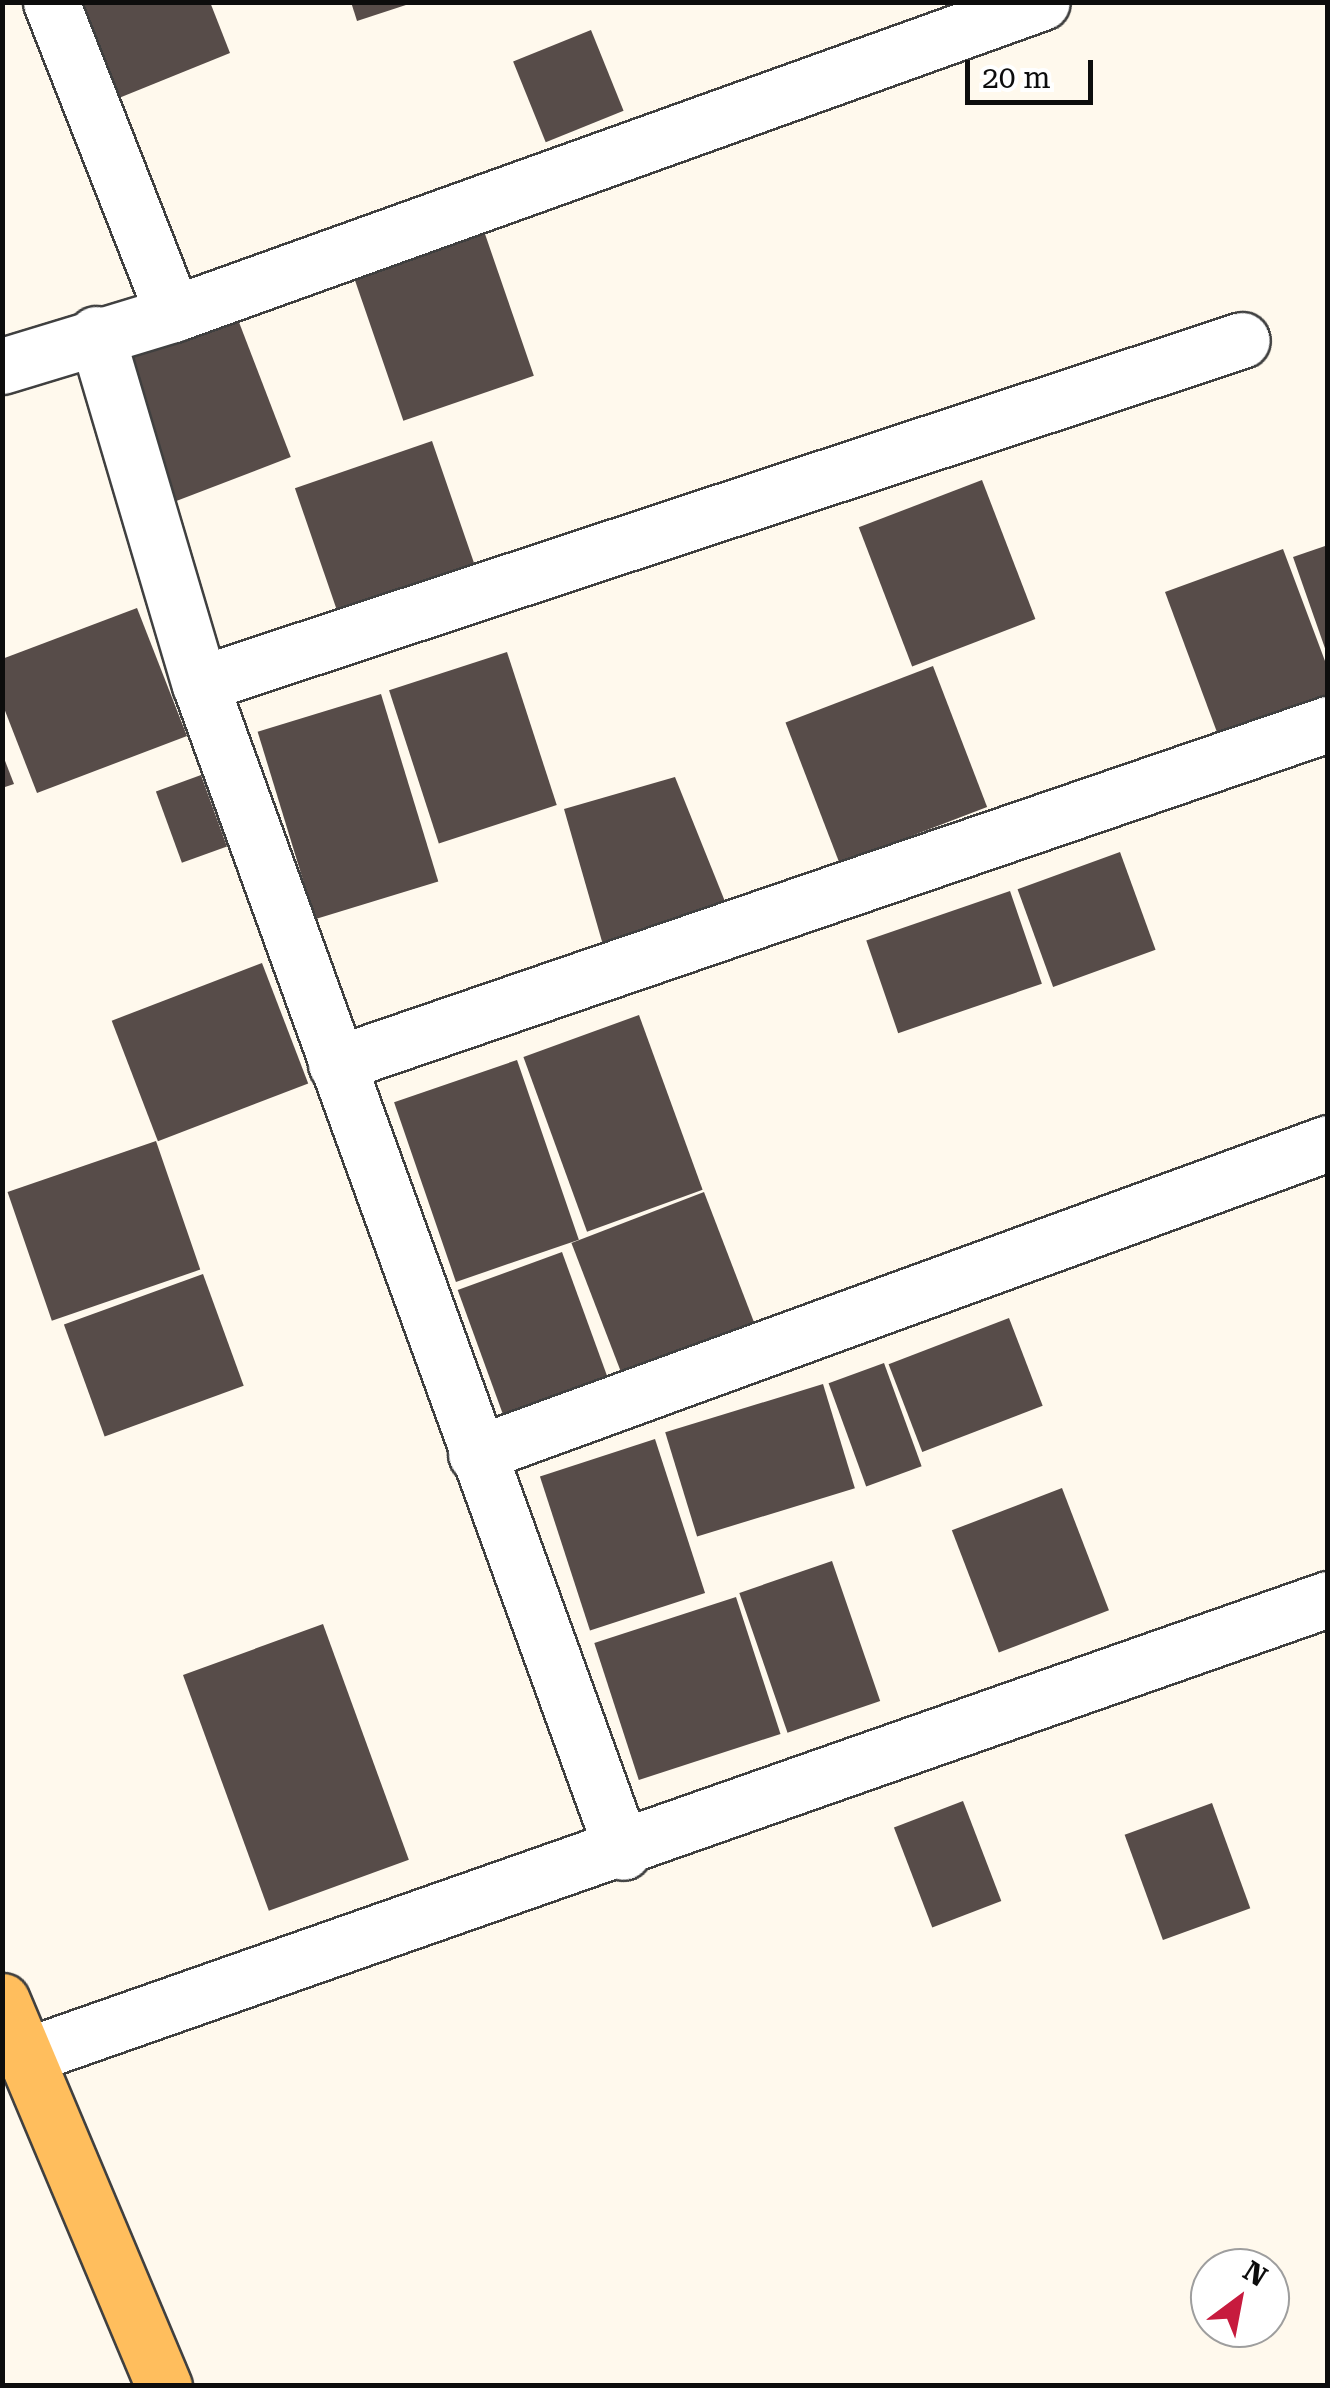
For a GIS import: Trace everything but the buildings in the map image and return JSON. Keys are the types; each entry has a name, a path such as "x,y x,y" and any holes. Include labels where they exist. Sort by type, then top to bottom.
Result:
{"main road":[{"path":"2,2002 164,2386"}],"street":[{"path":"51,2 173,314"},
{"path":"2,366 96,334 173,314 1042,2"},
{"path":"96,334 200,684 476,1454 624,1852"},
{"path":"200,684 1242,340"},
{"path":"336,1064 1328,724"},
{"path":"476,1454 1328,1143"},
{"path":"23,2057 624,1852 1328,1598"}]}
